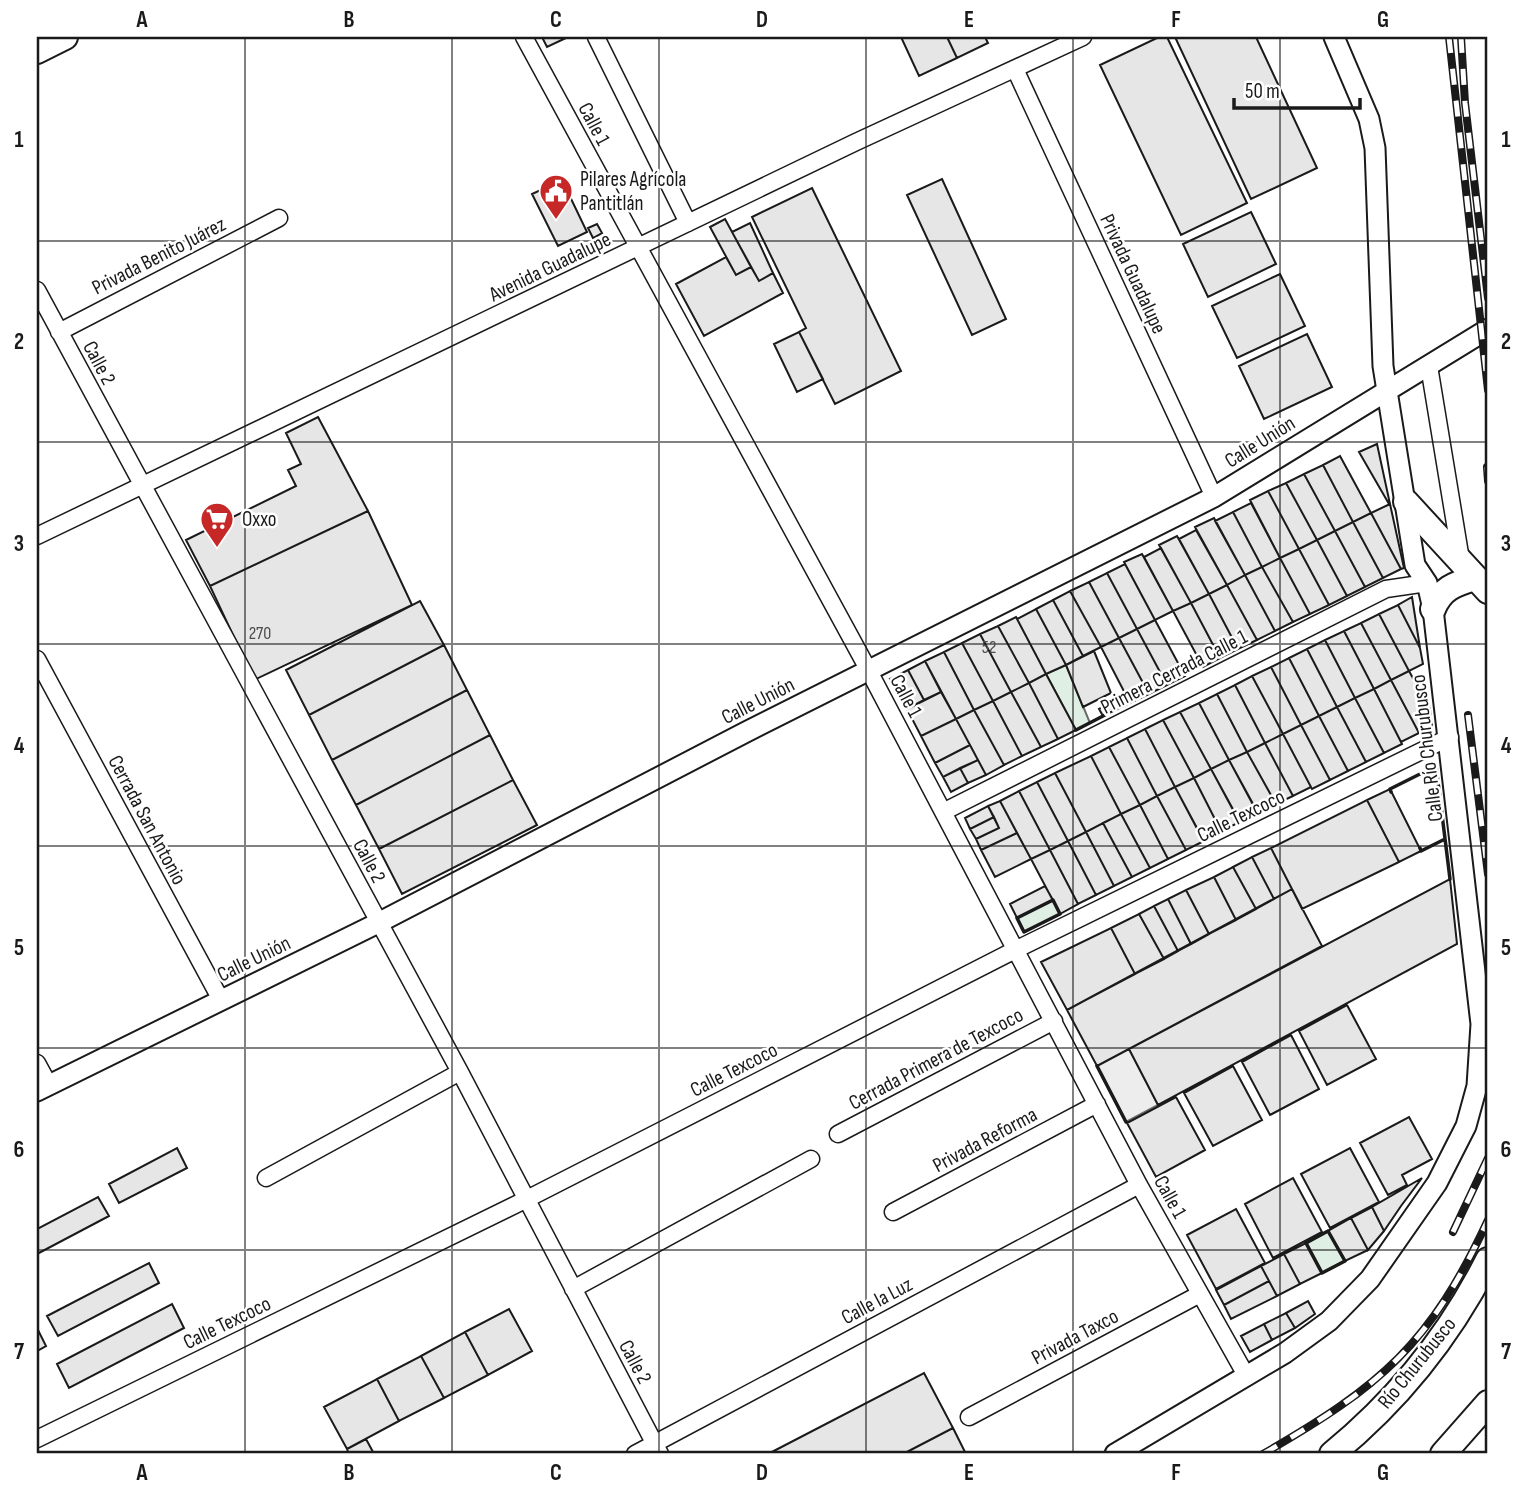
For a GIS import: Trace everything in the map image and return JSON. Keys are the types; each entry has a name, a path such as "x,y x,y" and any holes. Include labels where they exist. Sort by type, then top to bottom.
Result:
{"main road":[{"path":"37,51 65,37"},
{"path":"1406,502 1475,578"},
{"path":"1427,583 1475,578"},
{"path":"1433,609 1440,594 1475,578"},
{"name":"Río Churubusco","path":"1332,1454 1390,1400 1432,1351 1488,1260"},
{"path":"1443,1454 1488,1404"}],"street":[{"name":"Calle 1","path":"524,37 869,671 1139,1185 1247,1377"},
{"path":"596,37 688,223"},
{"name":"Avenida Guadalupe","path":"37,536 688,223 1083,37"},
{"name":"Calle Río Churubusco","path":"1115,1454 1247,1377 1319,1329 1370,1279 1448,1165 1472,1106 1480,1065 1481,1024 1450,737 1433,609 1427,583 1415,565 1386,391 1375,148 1362,99 1334,37"},
{"name":"Privada Guadalupe","path":"1015,69 1214,497"},
{"name":"Privada Benito Juárez","path":"59,332 279,218"},
{"name":"Calle 2","path":"37,290 141,487 460,1072 657,1449"},
{"name":"Calle Unión","path":"43,1088 378,923 1214,497 1488,329"},
{"path":"1429,366 1475,578"},
{"name":"Primera Cerrada Calle 1","path":"943,812 1386,589 1427,583"},
{"name":"Cerrada San Antonio","path":"37,659 221,1000"},
{"name":"Calle Texcoco","path":"37,1439 527,1199 1015,950 1450,737"},
{"name":"Cerrada Primera de Texcoco","path":"838,1134 1054,1021"},
{"path":"37,1063 43,1088"},
{"path":"266,1178 460,1072"},
{"name":"Privada Reforma","path":"893,1212 1097,1104"},
{"path":"573,1289 811,1159"},
{"name":"Calle la Luz","path":"635,1454 657,1449 1139,1185"},
{"name":"Privada Taxco","path":"969,1417 1200,1294"},
{"path":"37,1446 41,1454"}],"green space":[{"path":"1066,665 1090,723 1076,730 1046,674"},
{"path":"1053,900 1060,914 1024,932 1017,918"},
{"path":"1328,1231 1345,1261 1322,1273 1306,1243"}],"shaded area":[{"path":"1129,1049 1158,1105 1126,1122 1097,1066"}],"building":[{"path":"542,37 568,37 547,47"},
{"path":"901,37 947,37 957,58 919,76"},
{"path":"947,37 985,37 988,43 957,58"},
{"path":"1159,37 1167,37 1247,203 1181,235 1100,65"},
{"path":"1175,37 1256,37 1317,168 1251,199"},
{"path":"942,179 1006,319 972,335 907,195"},
{"path":"562,180 587,232 558,246 532,194"},
{"path":"812,188 901,371 835,404 799,332 806,328 752,217"},
{"path":"1251,212 1276,264 1208,297 1183,244"},
{"path":"725,219 751,267 736,275 710,227"},
{"path":"750,223 773,273 759,281 732,232"},
{"path":"597,224 602,233 593,238 588,228"},
{"path":"726,257 736,275 751,267 759,281 773,273 783,293 704,336 676,284"},
{"path":"1280,274 1305,326 1237,358 1212,306"},
{"path":"799,332 823,379 797,392 774,344"},
{"path":"1307,334 1332,387 1264,419 1239,366"},
{"path":"318,417 368,511 210,586 186,540 296,486 288,470 301,464 286,433"},
{"path":"1377,444 1390,504 1359,452"},
{"path":"1340,456 1371,513 1353,522 1323,465"},
{"path":"1323,465 1353,522 1335,531 1304,474"},
{"path":"1304,474 1335,531 1317,540 1286,483"},
{"path":"1286,483 1317,540 1299,549 1268,491"},
{"path":"1268,491 1299,549 1280,558 1250,500"},
{"path":"1251,503 1280,558 1262,567 1233,512"},
{"path":"1390,504 1404,568 1401,569 1371,513"},
{"path":"368,511 412,605 254,680 210,586"},
{"path":"1233,512 1262,567 1245,575 1215,521"},
{"path":"1371,513 1401,569 1383,578 1353,522"},
{"path":"1214,518 1245,575 1227,585 1195,527"},
{"path":"1353,522 1383,578 1365,587 1335,531"},
{"path":"1196,530 1227,585 1209,594 1179,539"},
{"path":"1335,531 1365,587 1347,596 1317,540"},
{"path":"1177,536 1209,594 1191,603 1159,545"},
{"path":"1317,540 1347,596 1329,605 1299,549"},
{"path":"1161,548 1191,603 1173,611 1144,557"},
{"path":"1299,549 1329,605 1310,614 1280,558"},
{"path":"1142,554 1173,611 1155,620 1124,562"},
{"path":"1280,558 1310,614 1293,622 1262,567"},
{"path":"1125,564 1155,620 1137,629 1107,573"},
{"path":"1262,567 1293,622 1275,631 1245,575"},
{"path":"1107,573 1137,629 1119,638 1089,582"},
{"path":"1245,575 1275,631 1257,640 1227,585"},
{"path":"1089,582 1119,638 1101,647 1070,591"},
{"path":"1227,585 1257,640 1238,649 1209,594"},
{"path":"1070,591 1101,647 1083,656 1053,600"},
{"path":"1209,594 1238,649 1220,658 1191,603"},
{"path":"1412,597 1420,648 1398,605"},
{"path":"1053,600 1083,656 1066,665 1036,609"},
{"path":"420,601 444,645 309,715 286,670"},
{"path":"1191,603 1220,658 1203,667 1173,611"},
{"path":"1398,605 1420,648 1423,664 1409,671 1379,614"},
{"path":"1036,609 1066,665 1046,674 1017,619"},
{"path":"1379,614 1409,671 1391,680 1361,623"},
{"path":"1016,617 1046,674 1029,683 998,626"},
{"path":"1155,620 1185,676 1167,685 1137,629"},
{"path":"1361,623 1391,680 1374,689 1344,631"},
{"path":"998,626 1029,683 1011,692 980,634"},
{"path":"1137,629 1167,685 1149,694 1119,638"},
{"path":"1344,631 1374,689 1355,698 1325,640"},
{"path":"980,634 1011,692 993,701 962,643"},
{"path":"1119,638 1149,694 1130,703 1101,647"},
{"path":"1325,640 1355,698 1337,707 1307,649"},
{"path":"962,643 993,701 974,710 944,652"},
{"path":"444,645 467,690 332,760 309,715"},
{"path":"1307,649 1337,707 1319,716 1289,658"},
{"path":"1094,651 1111,693 1083,707 1066,665"},
{"path":"944,652 974,710 956,719 925,661"},
{"path":"1289,658 1319,716 1301,725 1271,667"},
{"path":"925,661 941,692 924,700 908,670"},
{"path":"1271,667 1301,725 1283,734 1252,676"},
{"path":"908,670 924,700 907,709 890,679"},
{"path":"1409,671 1430,709 1432,726 1419,733 1391,680"},
{"path":"1046,674 1076,730 1058,739 1029,683"},
{"path":"1252,676 1283,734 1265,743 1235,685"},
{"path":"1391,680 1419,733 1401,742 1374,689"},
{"path":"1029,683 1058,739 1041,747 1011,692"},
{"path":"1235,685 1265,743 1247,752 1217,694"},
{"path":"1374,689 1402,744 1384,753 1355,698"},
{"path":"467,690 490,735 356,805 332,760"},
{"path":"941,692 956,719 921,736 907,709"},
{"path":"1011,692 1041,747 1022,756 993,701"},
{"path":"1217,694 1247,752 1229,760 1199,703"},
{"path":"1126,695 1130,703 1103,716 1099,709"},
{"path":"1355,698 1384,753 1366,762 1337,707"},
{"path":"993,701 1022,756 1004,765 974,710"},
{"path":"1199,703 1229,760 1211,769 1180,712"},
{"path":"1337,707 1366,762 1348,771 1319,716"},
{"path":"974,710 1004,765 986,775 956,719"},
{"path":"1180,712 1211,769 1194,778 1163,720"},
{"path":"1319,716 1348,771 1330,780 1301,725"},
{"path":"956,719 970,745 935,763 921,736"},
{"path":"1163,720 1194,778 1175,787 1145,729"},
{"path":"1301,725 1330,780 1312,789 1283,734"},
{"path":"1145,729 1175,787 1157,796 1127,738"},
{"path":"1283,734 1311,787 1293,796 1265,743"},
{"path":"490,735 513,780 379,849 356,805"},
{"path":"1127,738 1157,796 1140,805 1109,747"},
{"path":"1265,743 1293,796 1276,804 1247,752"},
{"path":"970,745 978,760 943,777 935,763"},
{"path":"1109,747 1140,805 1121,814 1091,756"},
{"path":"1247,752 1276,804 1258,813 1229,760"},
{"path":"1091,756 1121,814 1086,832 1055,773"},
{"path":"978,760 986,775 968,783 960,768"},
{"path":"1229,760 1258,814 1240,823 1211,769"},
{"path":"960,768 968,783 951,792 943,777"},
{"path":"1211,769 1240,822 1221,831 1194,778"},
{"path":"1055,773 1086,832 1068,841 1037,782"},
{"path":"1194,778 1221,831 1203,840 1175,787"},
{"path":"513,780 537,825 402,894 379,849"},
{"path":"1037,782 1068,841 1050,850 1019,791"},
{"path":"1175,787 1204,841 1186,850 1157,796"},
{"path":"1390,789 1421,851 1399,862 1367,800"},
{"path":"1019,791 1050,850 1031,859 1000,801"},
{"path":"1157,796 1186,850 1168,859 1140,805"},
{"path":"1367,800 1399,862 1302,909 1271,848"},
{"path":"1000,801 1017,833 981,850 976,839 999,828 988,806"},
{"path":"1140,805 1168,859 1150,868 1121,814"},
{"path":"988,806 994,817 970,829 965,818"},
{"path":"1121,814 1150,868 1132,877 1103,823"},
{"path":"994,817 999,828 976,839 970,829"},
{"path":"1103,823 1132,877 1114,886 1086,832"},
{"path":"1086,832 1114,886 1096,895 1068,841"},
{"path":"1017,833 1031,859 995,877 981,850"},
{"path":"1068,841 1096,895 1078,904 1050,850"},
{"path":"1271,848 1292,889 1274,899 1252,857"},
{"path":"1050,850 1078,904 1060,914 1031,859"},
{"path":"1252,857 1274,899 1256,909 1233,867"},
{"path":"1233,867 1256,909 1236,920 1214,877"},
{"path":"1214,877 1236,920 1209,934 1186,890"},
{"path":"1450,879 1457,944 1158,1105 1129,1049"},
{"path":"1045,886 1053,900 1017,918 1010,904"},
{"path":"1292,889 1322,946 1097,1066 1067,1010"},
{"path":"1186,890 1209,934 1191,944 1168,899"},
{"path":"1168,899 1191,944 1178,951 1154,906"},
{"path":"1154,906 1178,951 1164,959 1139,914"},
{"path":"1139,914 1164,959 1135,974 1111,928"},
{"path":"1111,928 1135,974 1067,1010 1041,962"},
{"path":"1347,1005 1376,1059 1327,1085 1299,1031"},
{"path":"1291,1035 1319,1089 1270,1115 1242,1062"},
{"path":"1233,1066 1262,1120 1213,1146 1184,1093"},
{"path":"1176,1097 1205,1150 1156,1177 1127,1123"},
{"path":"1409,1117 1432,1159 1402,1175 1407,1185 1388,1195 1360,1143"},
{"path":"177,1148 187,1168 119,1203 109,1184"},
{"path":"1350,1148 1379,1202 1330,1228 1301,1174"},
{"path":"1293,1178 1322,1232 1273,1258 1245,1204"},
{"path":"1422,1178 1401,1206 1384,1231 1372,1207"},
{"path":"98,1197 109,1216 37,1254 37,1229"},
{"path":"1372,1207 1384,1231 1368,1250 1351,1218"},
{"path":"1236,1209 1265,1263 1216,1289 1187,1235"},
{"path":"1351,1218 1368,1250 1345,1261 1328,1231"},
{"path":"1306,1243 1322,1273 1300,1284 1284,1254"},
{"path":"1284,1254 1300,1284 1277,1296 1261,1266"},
{"path":"149,1263 159,1283 58,1336 47,1316"},
{"path":"1261,1266 1269,1281 1224,1305 1216,1290"},
{"path":"1269,1281 1277,1296 1231,1319 1224,1305"},
{"path":"1308,1301 1315,1314 1295,1328 1286,1313"},
{"path":"172,1304 184,1328 69,1388 57,1364"},
{"path":"509,1309 532,1351 488,1375 465,1332"},
{"path":"1286,1313 1295,1328 1272,1340 1264,1324"},
{"path":"1264,1324 1272,1340 1250,1352 1241,1336"},
{"path":"37,1328 46,1346 37,1351"},
{"path":"465,1332 488,1375 444,1398 421,1356"},
{"path":"421,1356 444,1398 399,1421 377,1379"},
{"path":"924,1373 953,1428 903,1454 768,1454"},
{"path":"377,1379 399,1421 347,1449 324,1407"},
{"path":"953,1428 966,1454 903,1454"},
{"path":"366,1439 373,1452 349,1454 347,1449"}],"railway":[{"path":"1449,37 1488,390"},
{"path":"1461,37 1465,103 1488,298"},
{"path":"1487,467 1488,481"},
{"path":"1468,715 1488,874"},
{"path":"1453,1232 1488,1158"},
{"path":"1263,1454 1340,1406 1398,1358 1445,1300 1488,1220"}],"wall":[{"path":"1076,730 1105,715"},
{"path":"1391,792 1390,789 1436,766 1450,879"},
{"path":"1420,848 1421,851 1445,839"},
{"path":"1053,900 1060,914 1024,932 1017,918 1053,900"},
{"path":"1097,1066 1126,1122"},
{"path":"1328,1231 1345,1261 1322,1273 1306,1243 1328,1231"}],"place":[{"name":"Pilares Agrícola Pantitlán","path":"556,221"},
{"name":"Oxxo","path":"217,549"}]}
